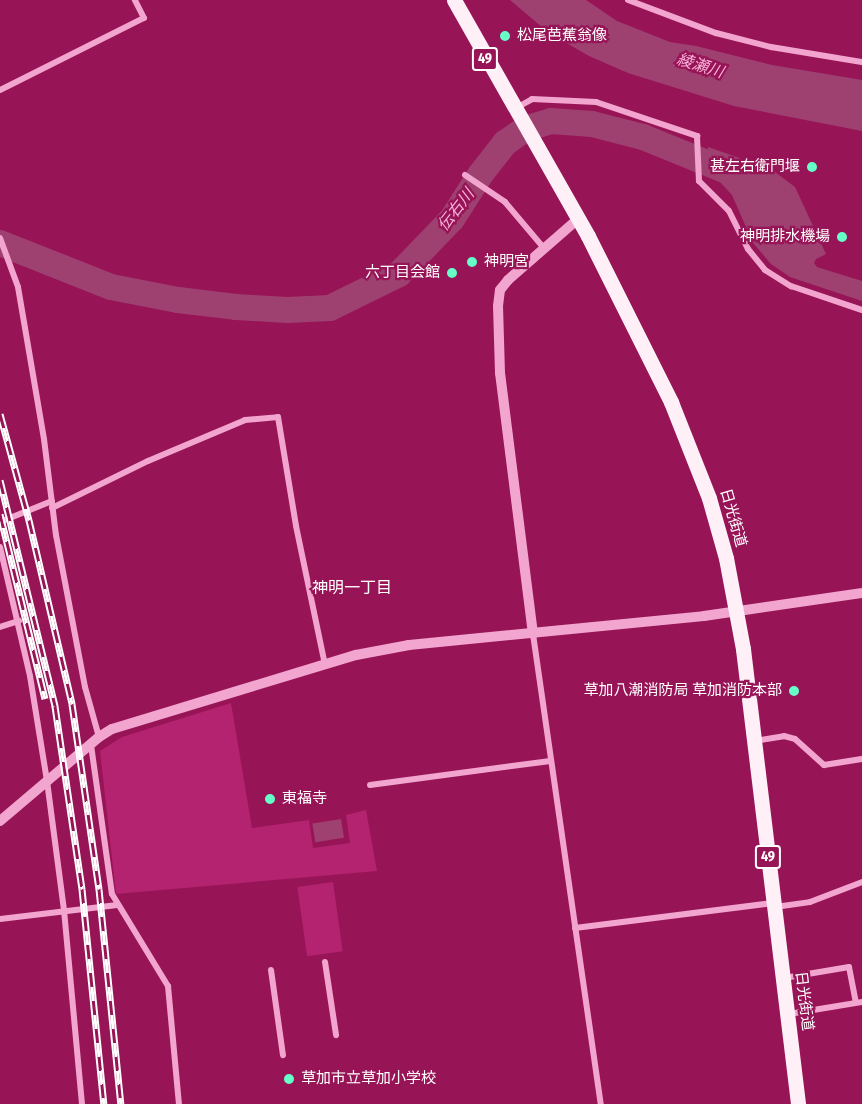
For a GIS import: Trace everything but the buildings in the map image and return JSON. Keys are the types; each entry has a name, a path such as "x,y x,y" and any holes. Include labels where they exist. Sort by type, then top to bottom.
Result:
{"main road":[{"name":"日光街道","path":"454,0 479,49 538,145 579,218 671,402 696,460 723,543 736,611 754,741 798,1104"}],"street":[{"path":"0,90 144,18 135,0"},
{"path":"628,0 716,33 771,47 862,62"},
{"path":"518,112 532,99 596,102 697,136 699,181 729,211 748,249 765,270 791,286 862,310"},
{"path":"465,175 505,202 543,247"},
{"path":"579,218 543,247 508,280 500,290 498,306 500,373 532,634 601,1104"},
{"path":"0,238 21,307 52,505 95,740 112,894 168,986 178,1104"},
{"path":"0,522 52,505 245,420 278,417 295,519 325,664"},
{"path":"0,547 19,621 47,782 64,910 82,1104"},
{"path":"0,821 95,740 130,723 356,655 409,645 736,611 862,593"},
{"path":"0,627 19,621"},
{"path":"754,741 784,736 795,739 824,765 862,759"},
{"path":"370,785 550,761"},
{"path":"575,928 810,902 862,882"},
{"path":"0,920 117,905"},
{"path":"326,962 336,1035"},
{"path":"783,978 849,967 859,1002 788,1014"},
{"path":"271,970 283,1055"}],"shaded area":[{"path":"231,703 252,828 309,820 313,848 350,843 346,815 366,810 377,871 116,894 100,751 122,737"},
{"path":"333,882 343,951 307,956 297,887"}],"water":[{"name":"綾瀬川","path":"510,0 586,0 617,21 670,42 696,46 772,65 862,80 862,131 734,106 628,73 589,56 549,33"},
{"path":"708,147 771,169 795,187 826,254 816,259 814,263 817,267 862,281 862,301 790,277 771,264 753,243 732,195 719,181 705,175"},
{"path":"341,819 344,838 315,842 312,824"}],"waterway":[{"name":"伝右川","path":"0,243 111,287 178,300 236,307 287,310 330,308 399,274 452,219 480,175 505,143 525,129 551,121 592,124 643,137 729,172 735,178"}],"railway":[{"path":"0,414 29,520 72,704 99,889 121,1104"},
{"path":"0,480 55,706 82,889 104,1104"},
{"path":"0,514 45,699"}],"place":[{"name":"松尾芭蕉翁像","path":"505,36"},
{"name":"甚左右衛門堰","path":"812,167"},
{"name":"神明排水機場","path":"842,237"},
{"name":"神明宮","path":"472,262"},
{"name":"六丁目会館","path":"452,273"},
{"name":"草加八潮消防局 草加消防本部","path":"794,691"},
{"name":"東福寺","path":"270,799"},
{"name":"草加市立草加小学校","path":"289,1079"}],"district":[{"name":"神明一丁目","path":"352,588"}]}
